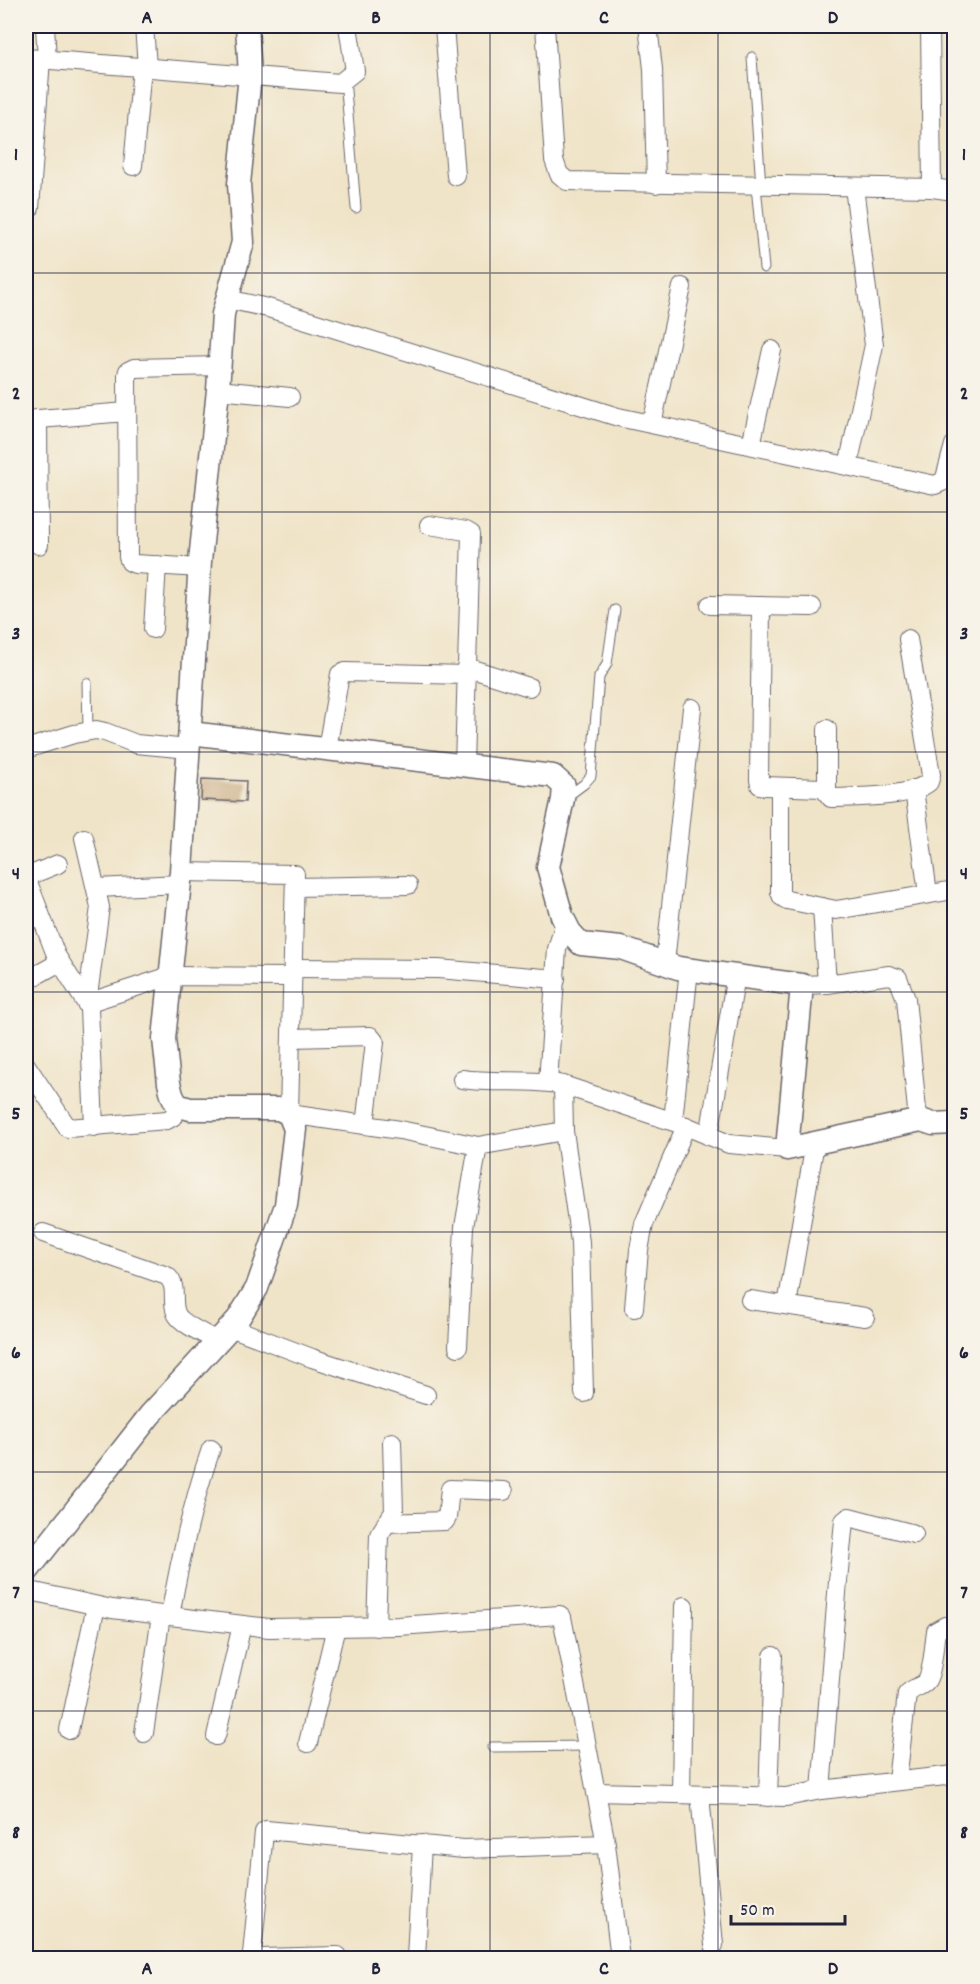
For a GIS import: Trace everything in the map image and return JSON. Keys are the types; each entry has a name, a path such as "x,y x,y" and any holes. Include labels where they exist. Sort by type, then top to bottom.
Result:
{"street":[{"path":"30,208 38,59 45,26"},
{"path":"133,166 145,67 144,26"},
{"path":"26,1065 68,1128 168,1120 174,1116 177,1105 169,1083 164,1040 181,878 200,568 218,390 223,314 243,242 239,184 250,75 247,26"},
{"path":"38,59 340,83 355,71 348,26"},
{"path":"444,26 456,176"},
{"path":"545,26 554,160 560,174 567,182 954,190"},
{"path":"648,26 653,69 656,184"},
{"path":"930,26 932,188"},
{"path":"848,466 874,345 854,187"},
{"path":"652,424 682,287"},
{"path":"227,299 268,308 618,417 935,485 945,478 954,445"},
{"path":"751,446 772,350"},
{"path":"200,568 135,564 130,562 128,557 128,370 220,366"},
{"path":"218,390 290,398"},
{"path":"39,545 32,420 127,412"},
{"path":"429,525 466,531 471,534 464,765"},
{"path":"153,629 157,565"},
{"path":"710,605 812,607"},
{"path":"761,606 759,780 764,786 823,788 831,798 876,796 914,789 929,782 931,775 908,639"},
{"path":"327,749 340,674 345,672 466,671 529,687"},
{"path":"665,963 692,708"},
{"path":"827,729 827,792"},
{"path":"26,749 88,730 105,732 136,744 189,741 327,749 553,776 564,786 548,867 565,922 581,944 621,948 688,969 802,986 889,975 898,978 906,999 917,1110 921,1120"},
{"path":"780,787 780,892 787,900 836,910 954,890"},
{"path":"914,789 928,894"},
{"path":"84,838 100,907 87,1004"},
{"path":"58,864 26,877 60,962 87,1004 90,1013 93,1127"},
{"path":"26,1573 150,1415 238,1319 257,1288 286,1205 295,1129 289,1114 295,874 181,878 97,888"},
{"path":"295,887 408,885"},
{"path":"822,907 827,984"},
{"path":"565,922 557,949 556,1083 580,1242 584,1393"},
{"path":"26,981 60,962"},
{"path":"87,1004 170,976 438,969 556,979"},
{"path":"634,1308 639,1250 644,1224 680,1124 688,969"},
{"path":"709,1136 736,975"},
{"path":"787,1149 802,986"},
{"path":"291,1038 370,1036 374,1038 365,1125"},
{"path":"462,1079 556,1083 680,1124 729,1144 744,1146 787,1149 921,1120 933,1124 954,1123"},
{"path":"177,1105 190,1109 279,1109 289,1114 365,1125 478,1146 564,1131"},
{"path":"787,1305 815,1143"},
{"path":"458,1347 464,1227 478,1146"},
{"path":"43,1233 167,1276 174,1286 174,1307 181,1320 312,1358 426,1395"},
{"path":"750,1300 865,1317"},
{"path":"376,1627 379,1535 393,1512 392,1442"},
{"path":"144,1733 165,1616 192,1508 211,1449"},
{"path":"386,1523 445,1521 450,1489 504,1491"},
{"path":"821,1790 844,1521 849,1517 915,1534"},
{"path":"26,1590 96,1606 269,1628 376,1627 560,1615 606,1844 620,1959"},
{"path":"69,1730 96,1606"},
{"path":"681,1794 684,1606"},
{"path":"216,1736 242,1625"},
{"path":"897,1781 907,1694 928,1678 936,1631 945,1626 954,1628"},
{"path":"308,1743 336,1627"},
{"path":"768,1797 773,1656"},
{"path":"596,1792 786,1797 821,1790 954,1775"},
{"path":"700,1795 714,1945"},
{"path":"338,1956 261,1958 252,1954 264,1832 269,1829 464,1849 606,1844"},
{"path":"416,1959 422,1844"}],"lane":[{"path":"752,57 764,268"},
{"path":"345,79 357,208"},
{"path":"563,799 591,776 599,677 607,664 615,610"},
{"path":"87,683 88,730"},
{"path":"492,1747 587,1746"}],"building":[{"path":"202,779 246,781 245,802 201,800"}]}
